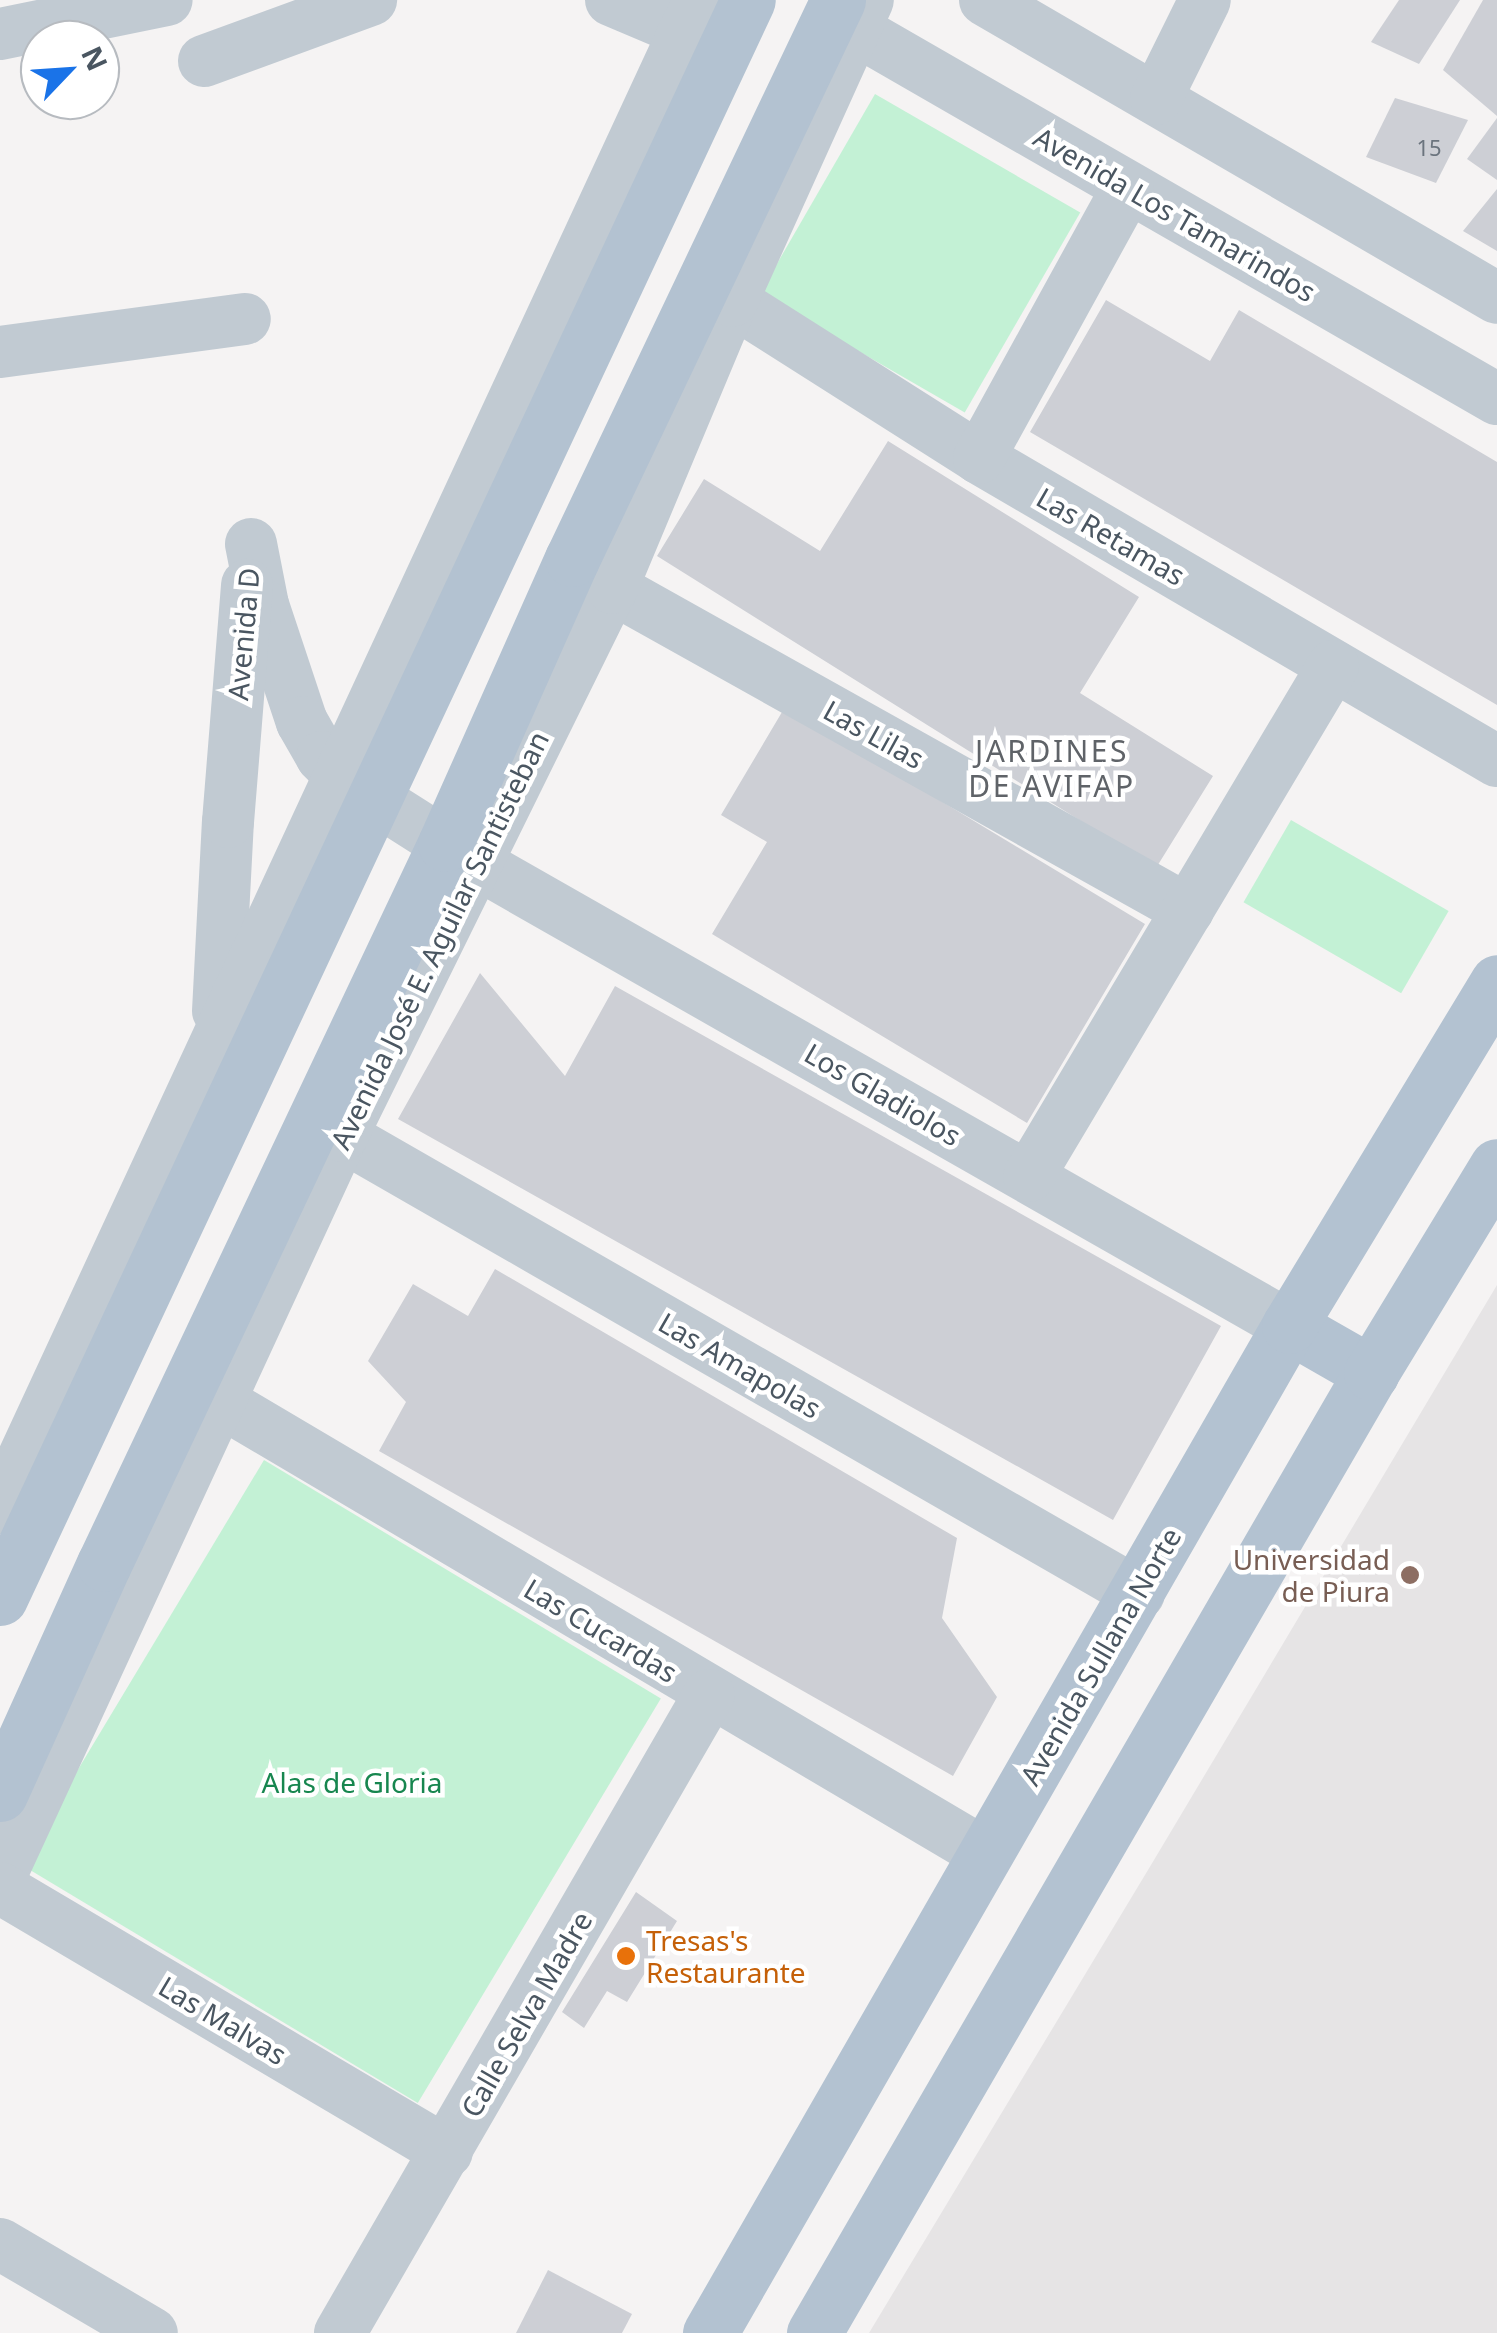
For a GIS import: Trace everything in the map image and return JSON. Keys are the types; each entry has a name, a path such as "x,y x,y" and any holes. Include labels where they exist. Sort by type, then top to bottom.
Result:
{"main road":[{"path":"0,1598 218,1068 748,0"},
{"name":"Avenida José E. Aguilar Santisteban","path":"0,1794 104,1564 494,873 588,525 853,10"},
{"name":"Avenida Sullana Norte","path":"710,2333 984,1853 1139,1594 1281,1321 1497,982"},
{"path":"814,2333 1371,1373 1497,1166"},
{"path":"1281,1321 1371,1373"}],"street":[{"path":"0,34 167,0"},
{"path":"204,62 371,0"},
{"path":"357,788 692,15 611,0"},
{"path":"985,0 1497,298"},
{"path":"1156,99 1205,0"},
{"name":"Avenida Los Tamarindos","path":"853,10 1128,188 1497,399"},
{"name":"Avenida José E. Aguilar Santisteban","path":"0,1877 342,1136 494,873 853,10"},
{"path":"978,458 1128,188"},
{"name":"Las Retamas","path":"732,300 978,458 1497,761"},
{"path":"0,352 245,319"},
{"name":"Avenida D","path":"218,1068 251,544 263,605 302,722 322,757 357,788 494,873"},
{"name":"Las Lilas","path":"612,588 1188,910"},
{"path":"1030,1176 1334,666"},
{"path":"494,873 1281,1321"},
{"name":"Los Gladiolos","path":"494,873 1281,1321"},
{"path":"0,1508 218,1068"},
{"name":"Las Amapolas","path":"342,1136 1139,1594"},
{"name":"Las Cucardas","path":"221,1402 709,1695 984,1853"},
{"name":"Calle Selva Madre","path":"340,2333 709,1695"},
{"name":"Las Malvas","path":"0,1888 447,2152"},
{"path":"0,2244 152,2333"}],"shaded area":[{"name":"Universidad de Piura","path":"1497,1285 1497,2333 869,2333 1151,1865"}],"green space":[{"path":"875,94 1080,212 965,413 760,294"},
{"path":"1291,820 1449,911 1401,993 1244,902"},
{"name":"Alas de Gloria","path":"264,1460 661,1698 418,2103 21,1865"}],"building":[{"path":"1399,0 1460,0 1419,64 1371,42"},
{"path":"1483,0 1497,0 1497,116 1443,70"},
{"path":"1395,98 1468,120 1436,183 1366,157"},
{"path":"1497,118 1497,180 1467,159"},
{"path":"1497,189 1497,251 1463,231"},
{"path":"1106,300 1210,361 1239,310 1497,462 1497,705 1030,432"},
{"path":"888,441 1139,597 1080,693 1213,776 1156,868 657,556 704,479 820,551"},
{"path":"785,707 1145,924 1027,1123 712,934 767,842 721,815"},
{"path":"480,973 565,1076 615,986 1221,1326 1113,1520 398,1119"},
{"path":"495,1269 957,1538 942,1618 997,1697 953,1776 379,1451 406,1402 368,1361 413,1284 468,1316"},
{"name":"Tresas's Restaurante","path":"636,1892 677,1921 627,2002 607,1991 584,2028 562,2012"},
{"path":"548,2270 632,2314 622,2333 516,2333"}],"place":[{"name":"Universidad de Piura","path":"1410,1575"},
{"name":"Tresas's Restaurante","path":"626,1956"}],"district":[{"name":"JARDINES DE AVIFAP","path":"1052,768"}]}
